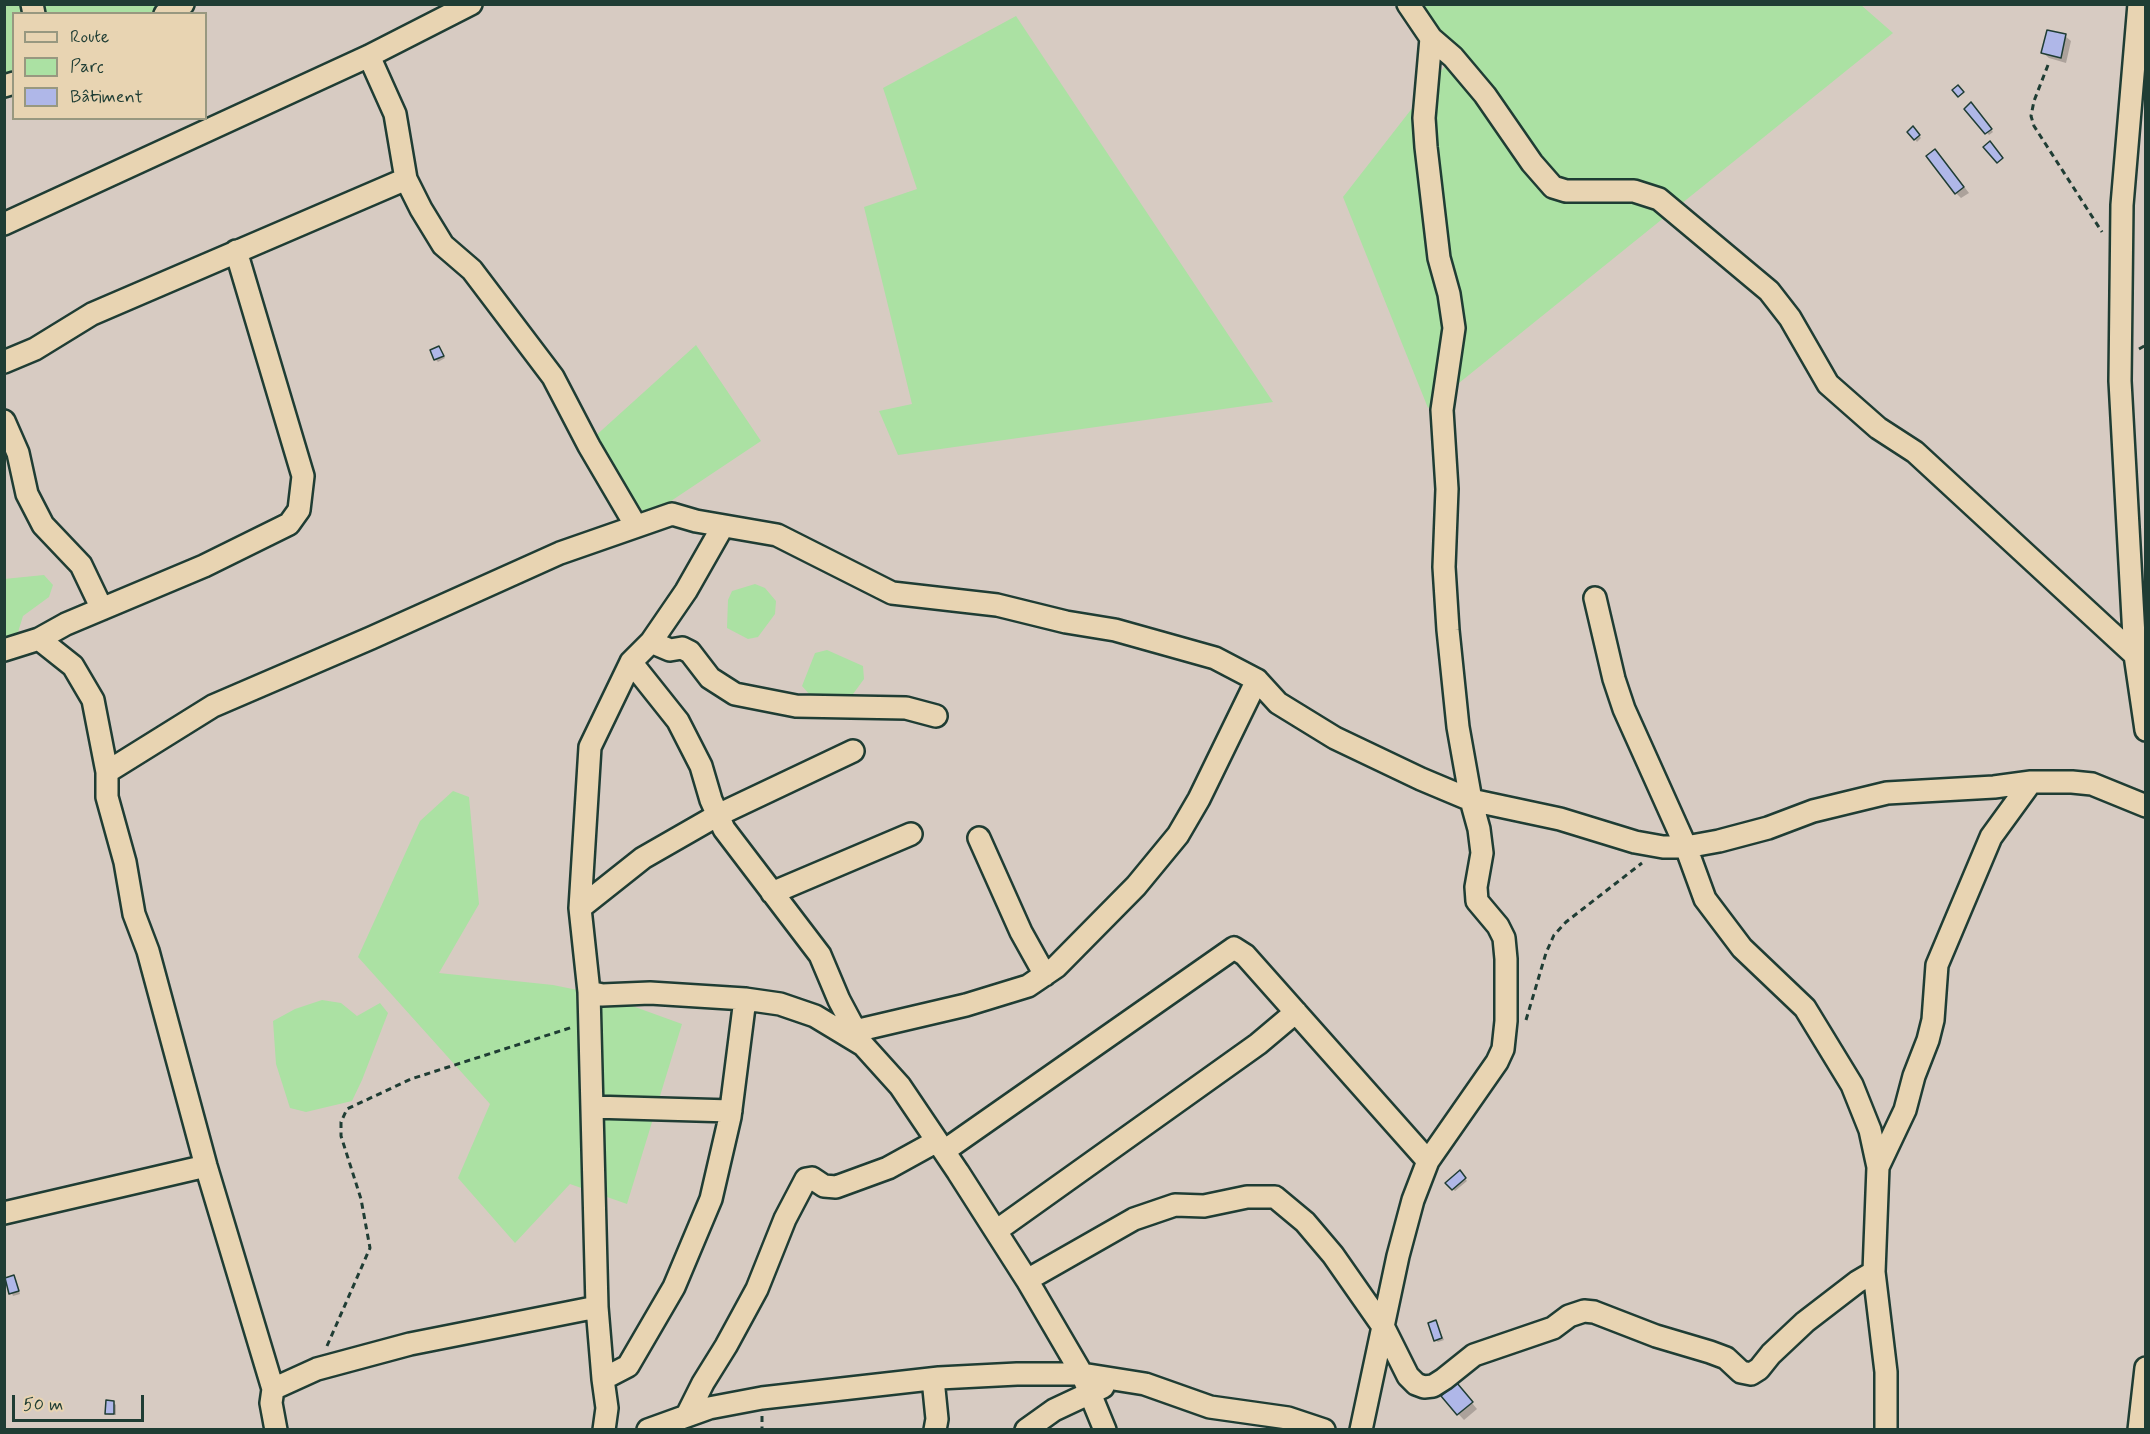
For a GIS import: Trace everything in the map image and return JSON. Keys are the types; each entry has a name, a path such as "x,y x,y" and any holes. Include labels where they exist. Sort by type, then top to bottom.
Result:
{"street":[{"path":"169,12 183,4"},
{"path":"4,224 369,56 471,4"},
{"path":"1408,4 1431,38 1453,57 1485,95 1532,163 1553,187 1566,191 1634,191 1659,199 1769,291 1790,318 1828,384 1878,428 1915,452 2135,655"},
{"path":"2139,4 2122,205 2120,381 2135,655 2145,730"},
{"path":"1361,1430 1398,1256 1413,1200 1428,1161 1497,1062 1503,1049 1506,1021 1504,938 1498,926 1477,901 1476,887 1482,853 1458,727 1453,685 1444,567 1447,489 1442,410 1454,328 1440,258 1424,118 1431,38"},
{"path":"369,56 395,114 405,179 443,245 472,270 553,377 589,446 636,526"},
{"path":"4,362 35,349 92,314 405,179"},
{"path":"4,650 39,639 66,624 204,566 289,524 298,510 303,476 236,251"},
{"path":"4,421 18,453 27,494 43,525 81,565 102,609"},
{"path":"107,772 213,706 560,553 672,514 696,521 777,535 892,593 997,605 1066,622 1115,630 1215,658 1257,680 1278,703 1335,738 1421,779 1471,800 1560,819 1635,842 1663,847 1686,847 1768,828 1813,811 1887,793 1994,787 2031,782 2092,784 2145,806"},
{"path":"604,1430 607,1408 597,1307 589,992 580,908 590,747 631,662 651,642 686,591 723,526"},
{"path":"1595,598 1611,670 1624,709 1686,847 1705,899 1742,948 1805,1008 1852,1085 1870,1130 1878,1167 1875,1197 1874,1272 1886,1372 1886,1430"},
{"path":"39,639 73,666 93,700 107,772 107,797 125,862 134,914 148,951 206,1166 273,1389 270,1403 276,1430"},
{"path":"651,642 670,650 682,648 690,652 710,678 735,694 796,706 906,708 936,716"},
{"path":"631,662 678,721 701,766 724,830 820,955 838,1000 859,1038 900,1086 1027,1280 1087,1383 1105,1430"},
{"path":"589,992 602,995 650,993 745,999 780,1004 815,1016 859,1038 1028,986 1056,967 1136,886 1178,835 1257,680"},
{"path":"580,908 643,858 718,815 853,751"},
{"path":"1878,1167 1905,1110 1914,1076 1928,1040 1933,1020 1936,965 1991,837 2031,782"},
{"path":"772,893 911,834"},
{"path":"979,838 1020,932 1045,975"},
{"path":"687,1415 702,1383 726,1346 757,1289 785,1219 806,1179 812,1178 824,1186 836,1186 941,1146 1234,948 1245,955 1428,1161"},
{"path":"603,1379 628,1366 674,1287 711,1198 722,1157 730,1111 745,999"},
{"path":"996,1231 1258,1044 1296,1012"},
{"path":"592,1107 730,1111"},
{"path":"4,1213 206,1166"},
{"path":"1027,1280 1134,1219 1175,1204 1204,1206 1247,1197 1275,1197 1305,1222 1333,1255 1384,1328 1408,1376 1416,1384 1424,1387 1439,1383 1474,1355 1553,1328 1569,1316 1584,1311 1594,1312 1656,1336 1710,1352 1725,1358 1741,1371 1751,1374 1759,1369 1771,1354 1805,1322 1857,1282 1874,1272"},
{"path":"273,1389 317,1369 410,1344 597,1307"},
{"path":"2139,1430 2145,1368"},
{"path":"648,1430 709,1408 762,1398 933,1379 1017,1374 1087,1383 1119,1380 1145,1384 1210,1407 1288,1418 1324,1430"},
{"path":"933,1379 937,1419 935,1430"},
{"path":"1026,1430 1087,1383"}],"path":[{"path":"2048,65 2034,101 2031,116 2034,126 2103,232"},
{"path":"1524,1027 1546,953 1554,935 1566,922 1663,847"},
{"path":"317,1369 370,1248 361,1199 341,1136 341,1122 347,1109 411,1079 589,1022"}],"green space":[{"path":"4,5 172,5 175,12 12,12 12,96 5,84"},
{"path":"1408,5 1861,5 1893,33 1428,408 1343,197 1452,57"},
{"path":"1016,16 1273,402 898,455 879,411 912,404 864,207 917,189 883,88"},
{"path":"696,345 761,441 647,517 592,439"},
{"path":"44,575 53,585 49,597 23,616 15,642 4,646 4,579"},
{"path":"755,584 765,588 776,601 775,614 758,637 748,639 727,628 728,600 732,591"},
{"path":"827,650 863,666 864,679 845,705 817,703 802,686 815,653"},
{"path":"453,791 469,797 479,904 439,973 553,985 602,995 682,1024 627,1204 570,1184 515,1243 458,1178 490,1104 358,957 420,821"},
{"path":"322,1000 341,1003 357,1016 380,1003 388,1013 352,1101 306,1112 290,1108 276,1064 273,1021 295,1009"}],"building":[{"path":"2047,30 2066,34 2061,58 2041,53"},
{"path":"1958,85 1964,92 1958,97 1952,90"},
{"path":"1971,102 1992,129 1985,134 1964,109"},
{"path":"1913,126 1920,135 1914,140 1907,132"},
{"path":"1990,141 2003,158 1997,163 1983,147"},
{"path":"1935,149 1964,187 1955,194 1926,156"},
{"path":"439,346 444,356 434,360 430,350"},
{"path":"1460,1170 1466,1178 1452,1190 1445,1183"},
{"path":"14,1275 19,1291 9,1294 5,1278"},
{"path":"1436,1320 1442,1338 1434,1341 1428,1323"},
{"path":"1457,1383 1473,1402 1457,1415 1441,1396"},
{"path":"106,1400 114,1401 114,1414 105,1414"}]}
